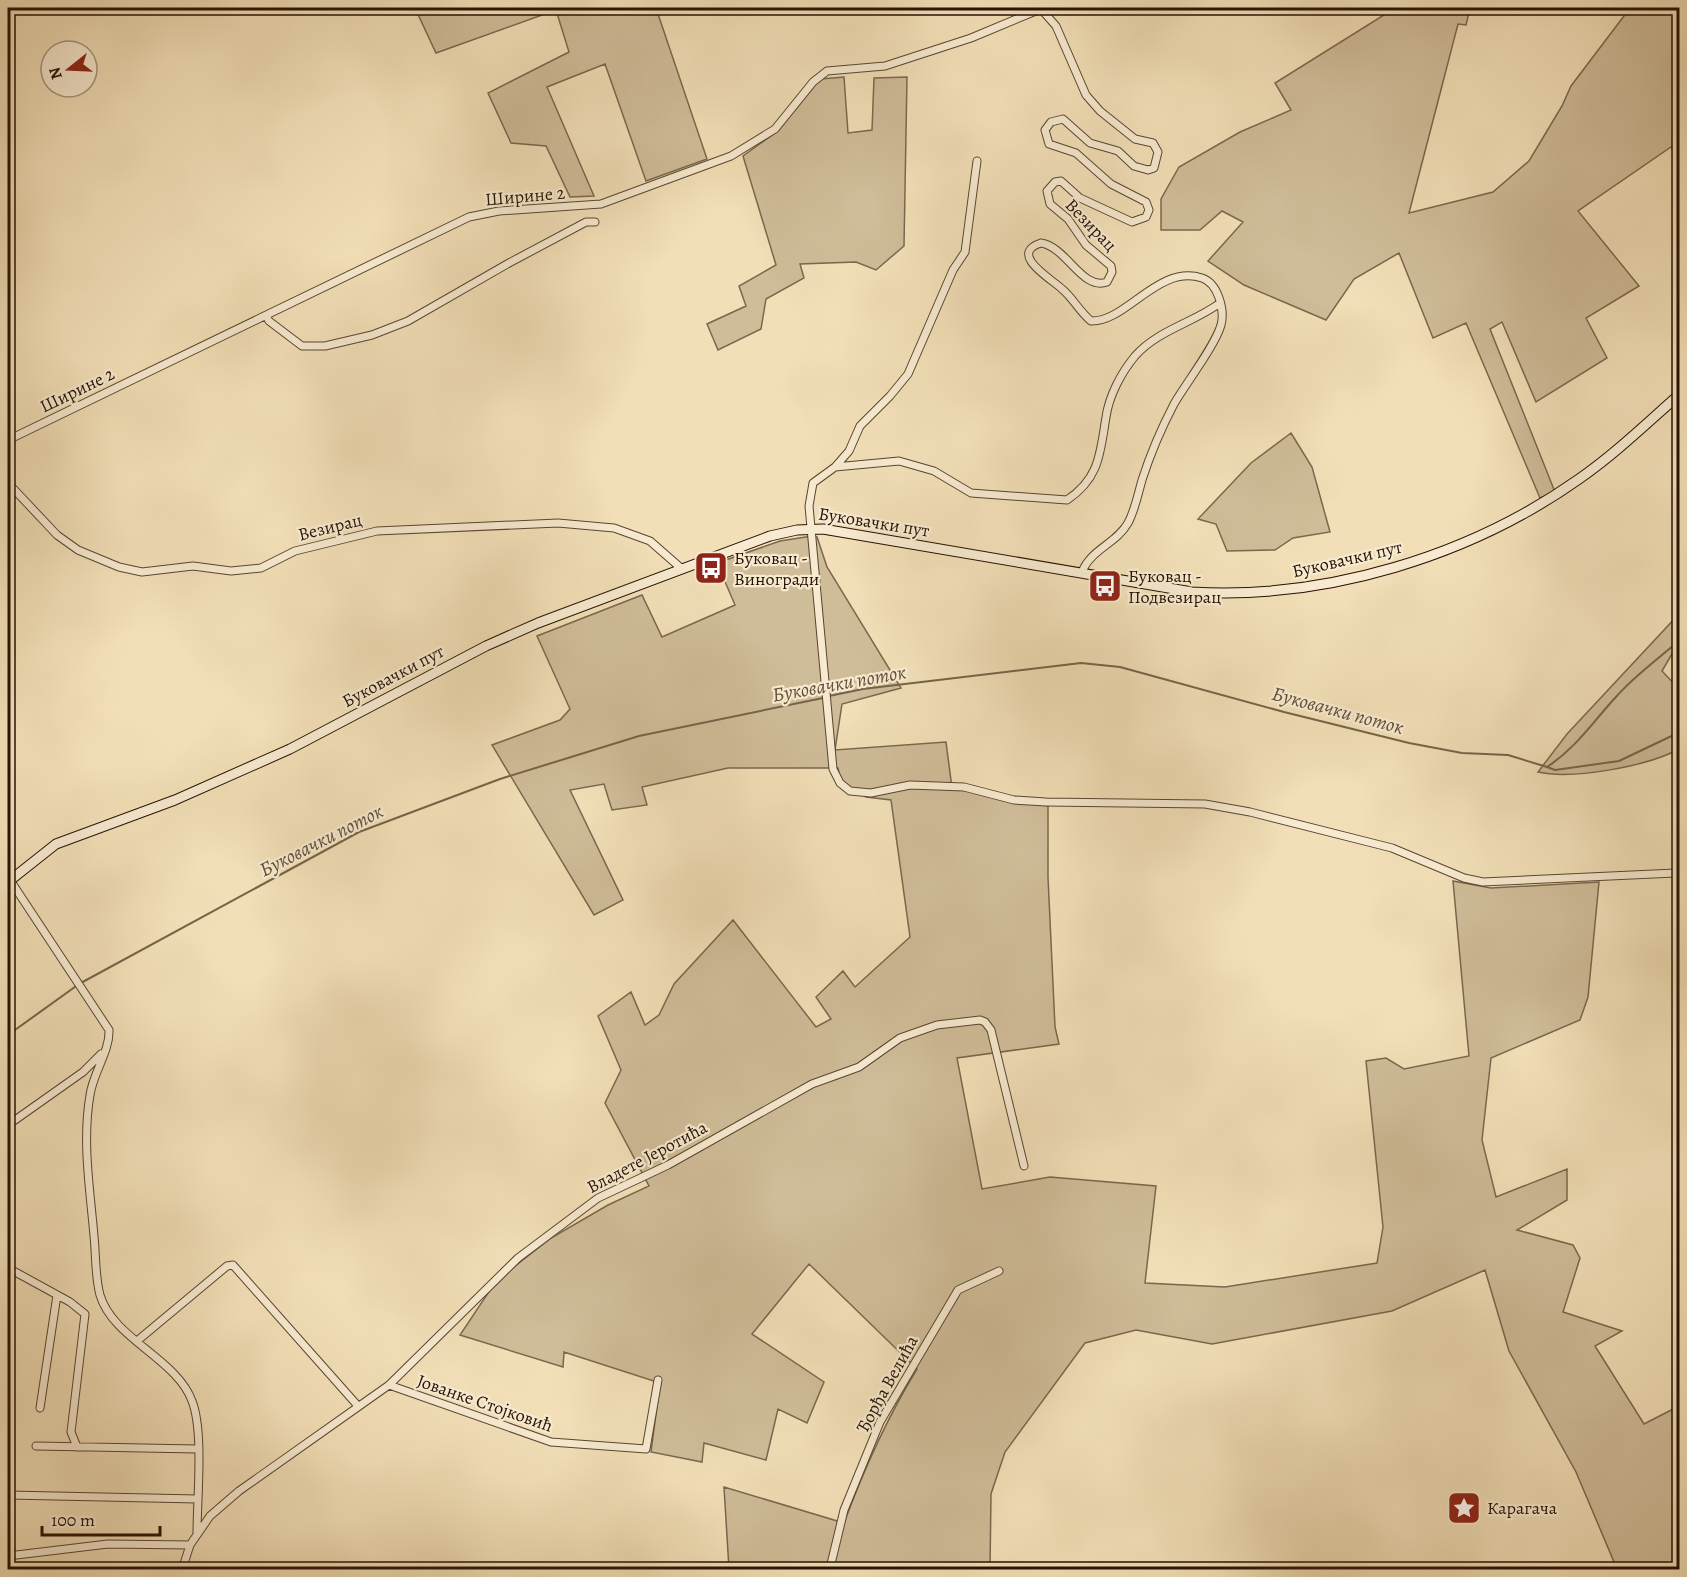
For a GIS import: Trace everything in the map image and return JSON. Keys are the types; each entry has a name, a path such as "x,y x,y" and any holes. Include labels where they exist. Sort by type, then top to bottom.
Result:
{"street":[{"name":"Везирац","path":"1042,8 1056,26 1086,95 1115,125 1135,139 1153,143 1158,152 1154,168 1148,170 1134,166 1118,151 1090,143 1063,119 1052,122 1046,130 1049,144 1076,153 1111,183 1146,202 1149,210 1146,218 1132,222 1080,198 1061,181 1055,182 1047,191 1050,204 1068,219 1086,245 1111,266 1112,272 1107,282 1094,283 1085,278 1055,246 1041,243 1031,249 1029,256 1032,264 1064,290 1080,312 1090,321 1114,316 1156,285 1190,276 1203,278 1211,285 1220,303"},
{"name":"Ширине 2","path":"8,440 469,217 499,211 601,204 731,156 775,129 813,82 827,71 885,66 970,38 1042,8"},
{"path":"977,161 965,252 953,270 908,374 860,426 849,451 835,467 813,483 809,506 832,770 840,783 850,791 871,793 910,784 964,787 1014,800 1205,804 1306,825 1392,848 1464,878 1483,882 1675,873"},
{"path":"266,316 269,321 302,346 325,346 372,335 408,321 519,257 586,222 595,222"},
{"path":"835,467 899,461 934,471 971,493 1067,500 1077,493 1092,475 1102,453 1106,416 1113,391 1136,356 1169,331 1206,314 1220,303"},
{"path":"1082,572 1087,560 1122,532 1128,523 1143,477 1174,405 1221,325 1220,303"},
{"name":"Буковачки пут","path":"9,881 39,855 67,839 157,807 290,749 440,669 538,623 770,536 811,528 1082,572 1174,590 1232,594 1295,588 1380,571 1454,545 1531,510 1589,471 1680,394"},
{"name":"Везирац","path":"8,483 57,536 78,550 119,567 142,572 193,566 231,571 261,568 295,551 377,531 558,523 614,528 650,542 682,568"},
{"path":"9,881 108,1026 108,1042 90,1091 86,1133 100,1295 109,1312 179,1380 192,1400 197,1449 197,1533"},
{"name":"Владете Јеротића","path":"182,1569 190,1545 210,1516 239,1491 388,1385 518,1258 597,1198 668,1165 812,1084 859,1067 900,1038 918,1031 980,1020 989,1026 1024,1166"},
{"path":"8,1125 83,1072 103,1052"},
{"path":"137,1341 227,1266 233,1265 358,1406"},
{"path":"8,1268 57,1295 85,1314 71,1432 76,1447"},
{"name":"Ђорђа Велића","path":"821,1569 831,1564 844,1510 880,1422 958,1290 999,1270"},
{"path":"40,1408 57,1295"},
{"name":"Јованке Стојковић","path":"388,1385 551,1442 646,1449 658,1380"},
{"path":"36,1446 197,1449"},
{"path":"8,1495 197,1499"},
{"path":"8,1556 108,1544 190,1545"}],"shaded area":[{"path":"415,8 656,8 707,159 646,181 605,64 547,87 594,196 570,197 546,146 511,143 488,93 569,52 556,10 436,53"},
{"path":"1395,8 1470,8 1466,25 1458,24 1409,213 1493,192 1529,161 1562,106 1571,86 1630,8 1679,8 1679,158 1671,147 1578,211 1639,286 1586,318 1607,358 1536,402 1502,322 1490,329 1555,492 1540,498 1466,323 1433,338 1399,253 1354,279 1326,320 1244,285 1208,261 1243,222 1222,211 1200,230 1161,230 1161,199 1179,167 1240,132 1291,110 1275,83"},
{"path":"844,77 848,133 872,130 874,78 907,77 904,246 876,270 856,262 800,264 804,278 766,299 761,329 718,350 707,324 746,306 739,286 776,265 743,156 779,130 820,79"},
{"path":"1291,433 1312,467 1330,532 1293,538 1275,550 1227,551 1216,524 1198,519 1251,463"},
{"path":"817,537 827,567 901,688 842,704 835,750 946,742 952,788 1048,806 1048,877 1055,1027 1059,1044 957,1058 982,1189 1050,1177 1156,1186 1145,1283 1225,1287 1377,1263 1383,1227 1366,1061 1386,1058 1404,1069 1469,1056 1453,881 1491,888 1599,882 1588,997 1580,1020 1491,1058 1482,1140 1496,1197 1567,1169 1567,1200 1517,1230 1573,1245 1580,1258 1563,1312 1622,1331 1595,1346 1644,1424 1679,1406 1679,1569 1617,1569 1576,1472 1509,1351 1485,1270 1392,1311 1212,1344 1136,1330 1085,1343 1005,1452 991,1494 990,1569 729,1569 724,1487 844,1523 877,1444 917,1369 809,1264 752,1334 824,1382 807,1423 778,1409 766,1460 704,1443 702,1462 651,1452 660,1383 564,1352 563,1367 460,1335 496,1281 551,1238 608,1205 649,1186 605,1103 621,1070 598,1016 631,992 645,1025 659,1015 674,984 733,920 816,1027 831,1019 816,997 843,971 855,987 910,937 891,800 866,797 841,783 838,768 728,768 642,787 647,805 612,810 604,784 570,790 623,900 594,915 492,745 560,720 570,709 537,636 642,595 662,637 735,605 717,563 780,541"},
{"path":"1679,614 1679,642 1662,671 1679,689 1679,749 1649,761 1610,770 1570,774 1538,772 1567,734"}],"waterway":[{"name":"Буковачки поток","path":"829,696 863,689 1081,663 1120,667 1284,712 1409,743 1462,753 1508,755 1547,767 1575,743 1622,691 1643,670 1674,645 1680,636"},
{"name":"Буковачки поток","path":"8,1035 79,984 359,832 500,779 639,736 823,698"},
{"path":"1547,767 1555,770 1619,761 1680,732"}],"place":[{"name":"Буковац - Виногради","path":"711,568"},
{"name":"Буковац - Подвезирац","path":"1105,586"},
{"name":"Карагача","path":"1464,1508"}]}
